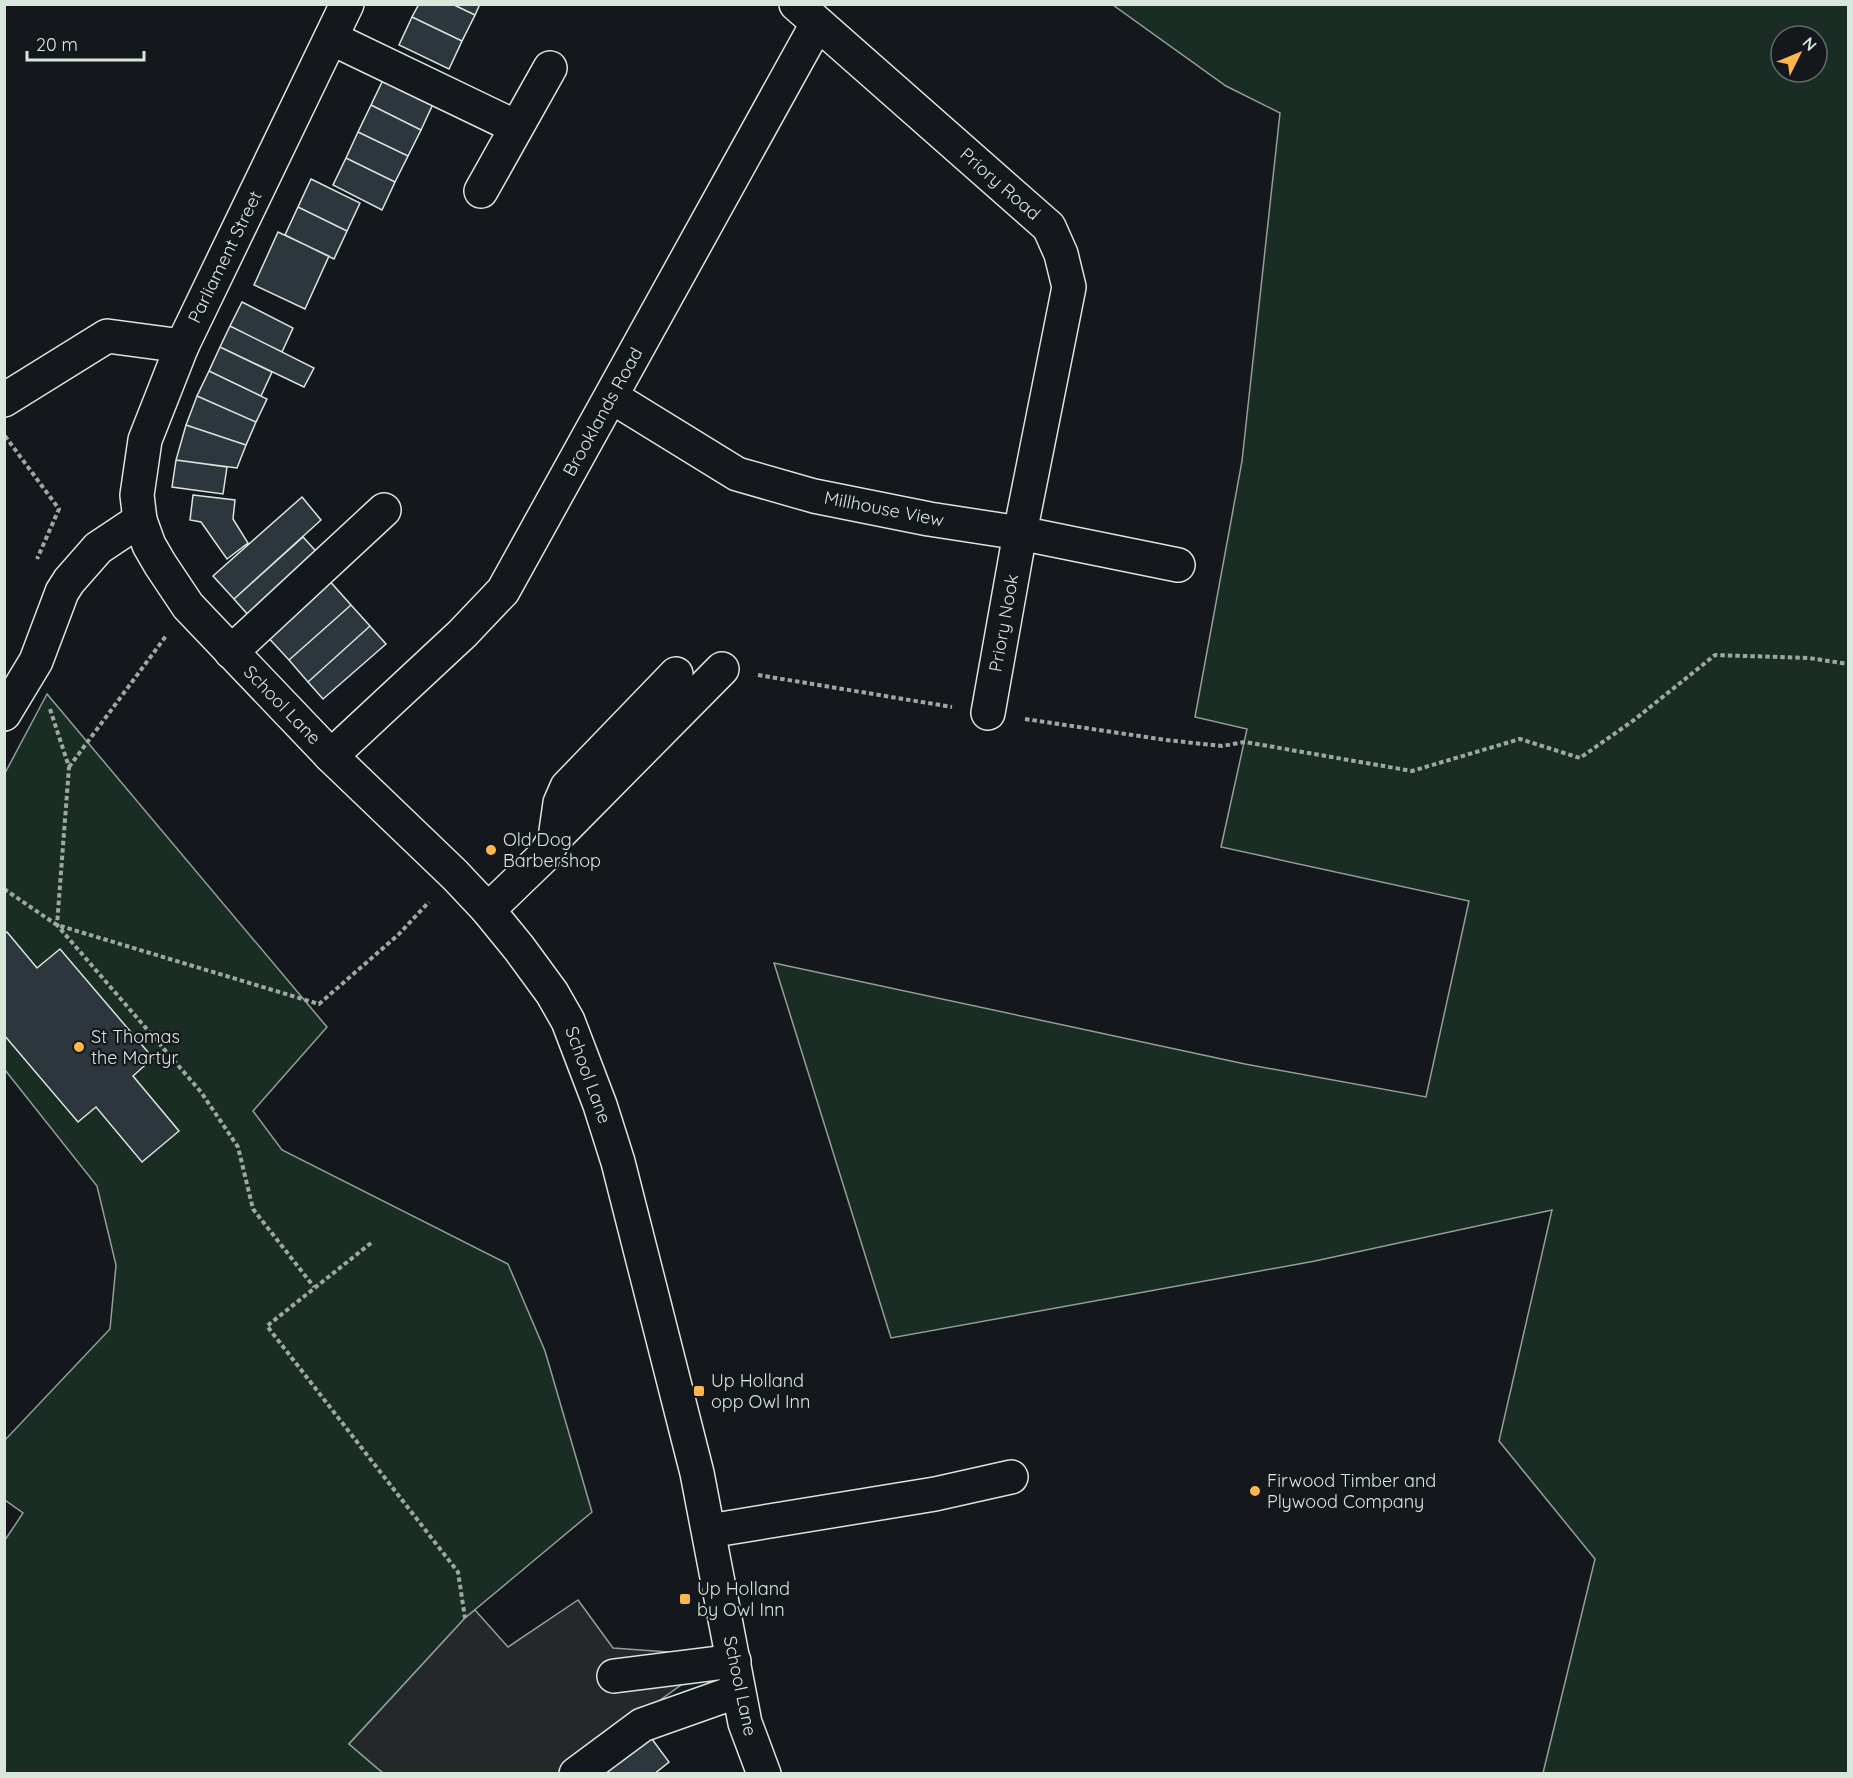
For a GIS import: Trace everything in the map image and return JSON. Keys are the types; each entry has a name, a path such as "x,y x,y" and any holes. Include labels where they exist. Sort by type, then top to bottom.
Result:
{"street":[{"name":"Parliament Street","path":"140,520 137,495 145,440 182,346 347,4"},
{"name":"Brooklands Road","path":"331,756 462,634 503,591 612,397 807,14"},
{"name":"Priory Road","path":"807,14 1049,227 1061,254 1069,288 1020,533"},
{"path":"331,38 516,127"},
{"path":"482,191 550,68"},
{"path":"4,400 107,336 182,346"},
{"name":"Millhouse View","path":"612,397 737,474 814,496 929,519 1020,533 1178,566"},
{"path":"231,652 384,510"},
{"path":"4,714 36,661 62,592 69,581 98,548 140,520"},
{"name":"School Lane","path":"140,520 149,545 188,606 331,756 455,875 488,910 552,993 568,1022 585,1063 618,1162 697,1473 745,1723 764,1773"},
{"name":"Priory Nook","path":"988,713 1020,533"},
{"path":"488,910 544,856 555,838 722,669"},
{"path":"555,838 560,803 567,787 676,674"},
{"path":"709,1531 935,1494 1011,1477"},
{"path":"614,1676 736,1676"},
{"path":"576,1773 642,1725 736,1676"}],"path":[{"path":"4,436 59,509 45,541"},
{"path":"69,767 188,606"},
{"path":"722,669 988,713 1177,741 1222,746 1245,742 1412,771 1520,739 1580,758 1634,720 1715,655 1809,658 1848,664"},
{"path":"52,713 69,767 57,925"},
{"path":"57,925 319,1004 398,935 455,875"},
{"path":"4,889 57,925 201,1092 238,1147 253,1209 314,1287"},
{"path":"371,1242 267,1326 458,1572 465,1618"}],"green space":[{"path":"1113,5 1848,5 1848,1773 1543,1773 1595,1559 1499,1441 1552,1210 1315,1261 891,1338 774,963 1245,1064 1426,1097 1469,901 1221,847 1247,729 1195,717 1242,461 1280,113 1226,86"},
{"path":"47,694 327,1027 253,1111 282,1150 508,1264 545,1351 592,1512 465,1618 349,1744 383,1773 5,1774 5,1540 23,1513 5,1500 5,1440 110,1329 116,1265 97,1186 5,1070 5,773"}],"shaded area":[{"path":"578,1600 613,1648 682,1653 681,1685 558,1773 383,1773 349,1744 465,1618 475,1610 508,1647"}],"building":[{"path":"419,4 452,4 475,15 462,41 412,17"},
{"path":"452,4 480,4 475,15"},
{"path":"412,17 462,41 449,69 399,45"},
{"path":"383,80 433,104 421,130 371,105"},
{"path":"371,105 421,130 408,156 358,132"},
{"path":"358,132 408,156 395,182 346,158"},
{"path":"346,158 395,182 382,210 333,185"},
{"path":"311,179 360,203 347,231 298,207"},
{"path":"298,207 347,231 334,259 285,235"},
{"path":"278,232 329,256 305,309 254,285"},
{"path":"242,302 293,328 282,352 230,326"},
{"path":"230,326 314,368 304,387 220,347"},
{"path":"220,347 272,372 261,396 209,371"},
{"path":"209,371 267,399 256,422 197,396"},
{"path":"197,396 256,422 246,445 186,425"},
{"path":"186,425 246,445 237,468 176,460"},
{"path":"176,460 227,467 223,494 172,487"},
{"path":"193,495 235,500 233,519 248,543 227,559 201,522 190,520"},
{"path":"302,497 321,520 234,599 213,576"},
{"path":"303,537 334,571 264,633 234,599"},
{"path":"326,577 351,605 289,660 264,633"},
{"path":"351,605 370,626 308,682 289,660"},
{"path":"370,626 386,644 323,699 308,682"},
{"name":"St Thomas the Martyr","path":"7,932 37,968 60,949 153,1058 133,1076 179,1131 142,1162 96,1107 78,1122 4,1035 4,934"},
{"path":"646,1731 669,1762 654,1774 588,1774"}],"place":[{"name":"Old Dog Barbershop","path":"491,850"},
{"name":"St Thomas the Martyr","path":"79,1047"},
{"name":"Up Holland opp Owl Inn","path":"699,1391"},
{"name":"Firwood Timber and Plywood Company","path":"1255,1491"},
{"name":"Up Holland by Owl Inn","path":"685,1599"}]}
